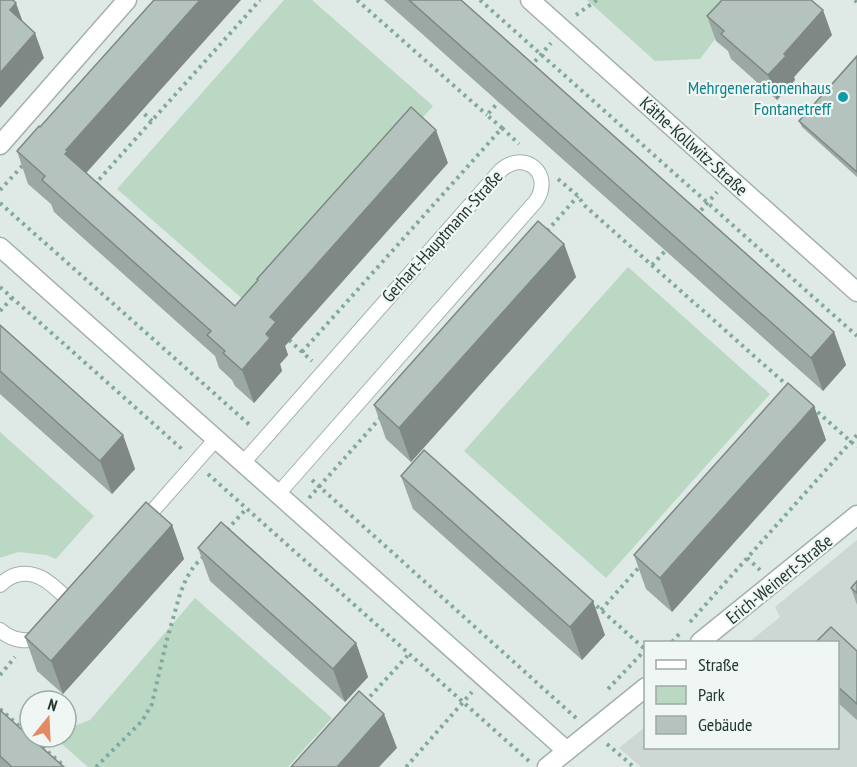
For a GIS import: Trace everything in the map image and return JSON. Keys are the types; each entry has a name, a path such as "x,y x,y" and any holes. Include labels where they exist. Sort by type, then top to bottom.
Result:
{"street":[{"path":"0,145 127,0"},
{"name":"Käthe-Kollwitz-Straße","path":"530,0 857,292"},
{"path":"0,247 567,751"},
{"name":"Erich-Weinert-Straße","path":"701,641 857,515"},
{"path":"547,767 644,688"}],"lane":[{"name":"Gerhart-Hauptmann-Straße","path":"243,463 501,170 507,165 521,162 534,168 542,180 540,195 536,201 278,494"},
{"path":"133,532 216,439"},
{"path":"0,585 14,575 27,573 39,575 71,602"},
{"path":"0,630 16,639 30,641 39,637 47,628"}],"path":[{"path":"105,191 96,183 260,0"},
{"path":"357,0 527,151"},
{"path":"480,0 857,336"},
{"path":"529,68 563,30"},
{"path":"487,115 504,96"},
{"path":"135,106 152,121"},
{"path":"302,352 502,128"},
{"path":"0,190 31,155"},
{"path":"553,174 652,266 795,392"},
{"path":"695,217 730,178"},
{"path":"547,231 578,196"},
{"path":"0,202 254,428"},
{"path":"652,266 671,244"},
{"path":"0,287 536,767"},
{"path":"0,311 12,298"},
{"path":"289,340 313,362"},
{"path":"811,406 857,447"},
{"path":"297,511 389,408"},
{"path":"673,641 857,435"},
{"path":"319,487 634,767"},
{"path":"224,533 246,508"},
{"path":"96,767 142,721 152,704 180,594 194,566 209,550"},
{"path":"601,610 647,558"},
{"path":"584,595 644,648"},
{"path":"362,706 408,654"},
{"path":"406,767 485,678"},
{"path":"0,709 18,725"},
{"path":"45,749 65,767"}],"shaded area":[{"path":"857,540 857,767 641,767 619,748 644,728 644,749 839,749 839,641 750,641 780,617 775,607"}],"green space":[{"path":"284,0 312,0 433,106 253,308 117,189"},
{"path":"587,0 736,0 740,6 700,59 655,61"},
{"path":"628,267 770,394 606,578 464,451"},
{"path":"0,432 94,516 56,559 46,555 18,552 0,558"},
{"path":"195,598 332,718 288,767 88,767 68,749 78,749 78,724 90,720"}],"building":[{"path":"0,0 13,0 16,3 10,10 35,33 0,73"},
{"path":"154,0 200,0 66,150 68,151 65,154 235,306 411,107 436,130 270,317 276,322 266,334 270,338 242,370 207,335 211,331 42,180 45,176 17,151"},
{"path":"409,0 461,0 834,332 811,358"},
{"path":"722,0 811,0 823,10 768,75 721,34 724,31 707,16"},
{"name":"Mehrgenerationenhaus Fontanetreff","path":"857,56 857,172 799,121"},
{"path":"538,221 564,244 399,428 374,405"},
{"path":"0,325 123,435 100,461 0,371"},
{"path":"788,383 814,406 660,578 634,555"},
{"path":"424,450 593,601 570,627 401,476"},
{"path":"146,502 172,525 51,661 25,637"},
{"path":"221,522 356,643 333,669 198,548"},
{"path":"857,581 857,593 851,588"},
{"path":"831,627 857,651 857,704 839,688 839,641 817,641"},
{"path":"359,691 384,714 337,767 291,767"},
{"path":"0,710 18,726 18,749 44,749 64,767 12,767 0,756"}],"place":[{"name":"Mehrgenerationenhaus Fontanetreff","path":"843,97"}]}
